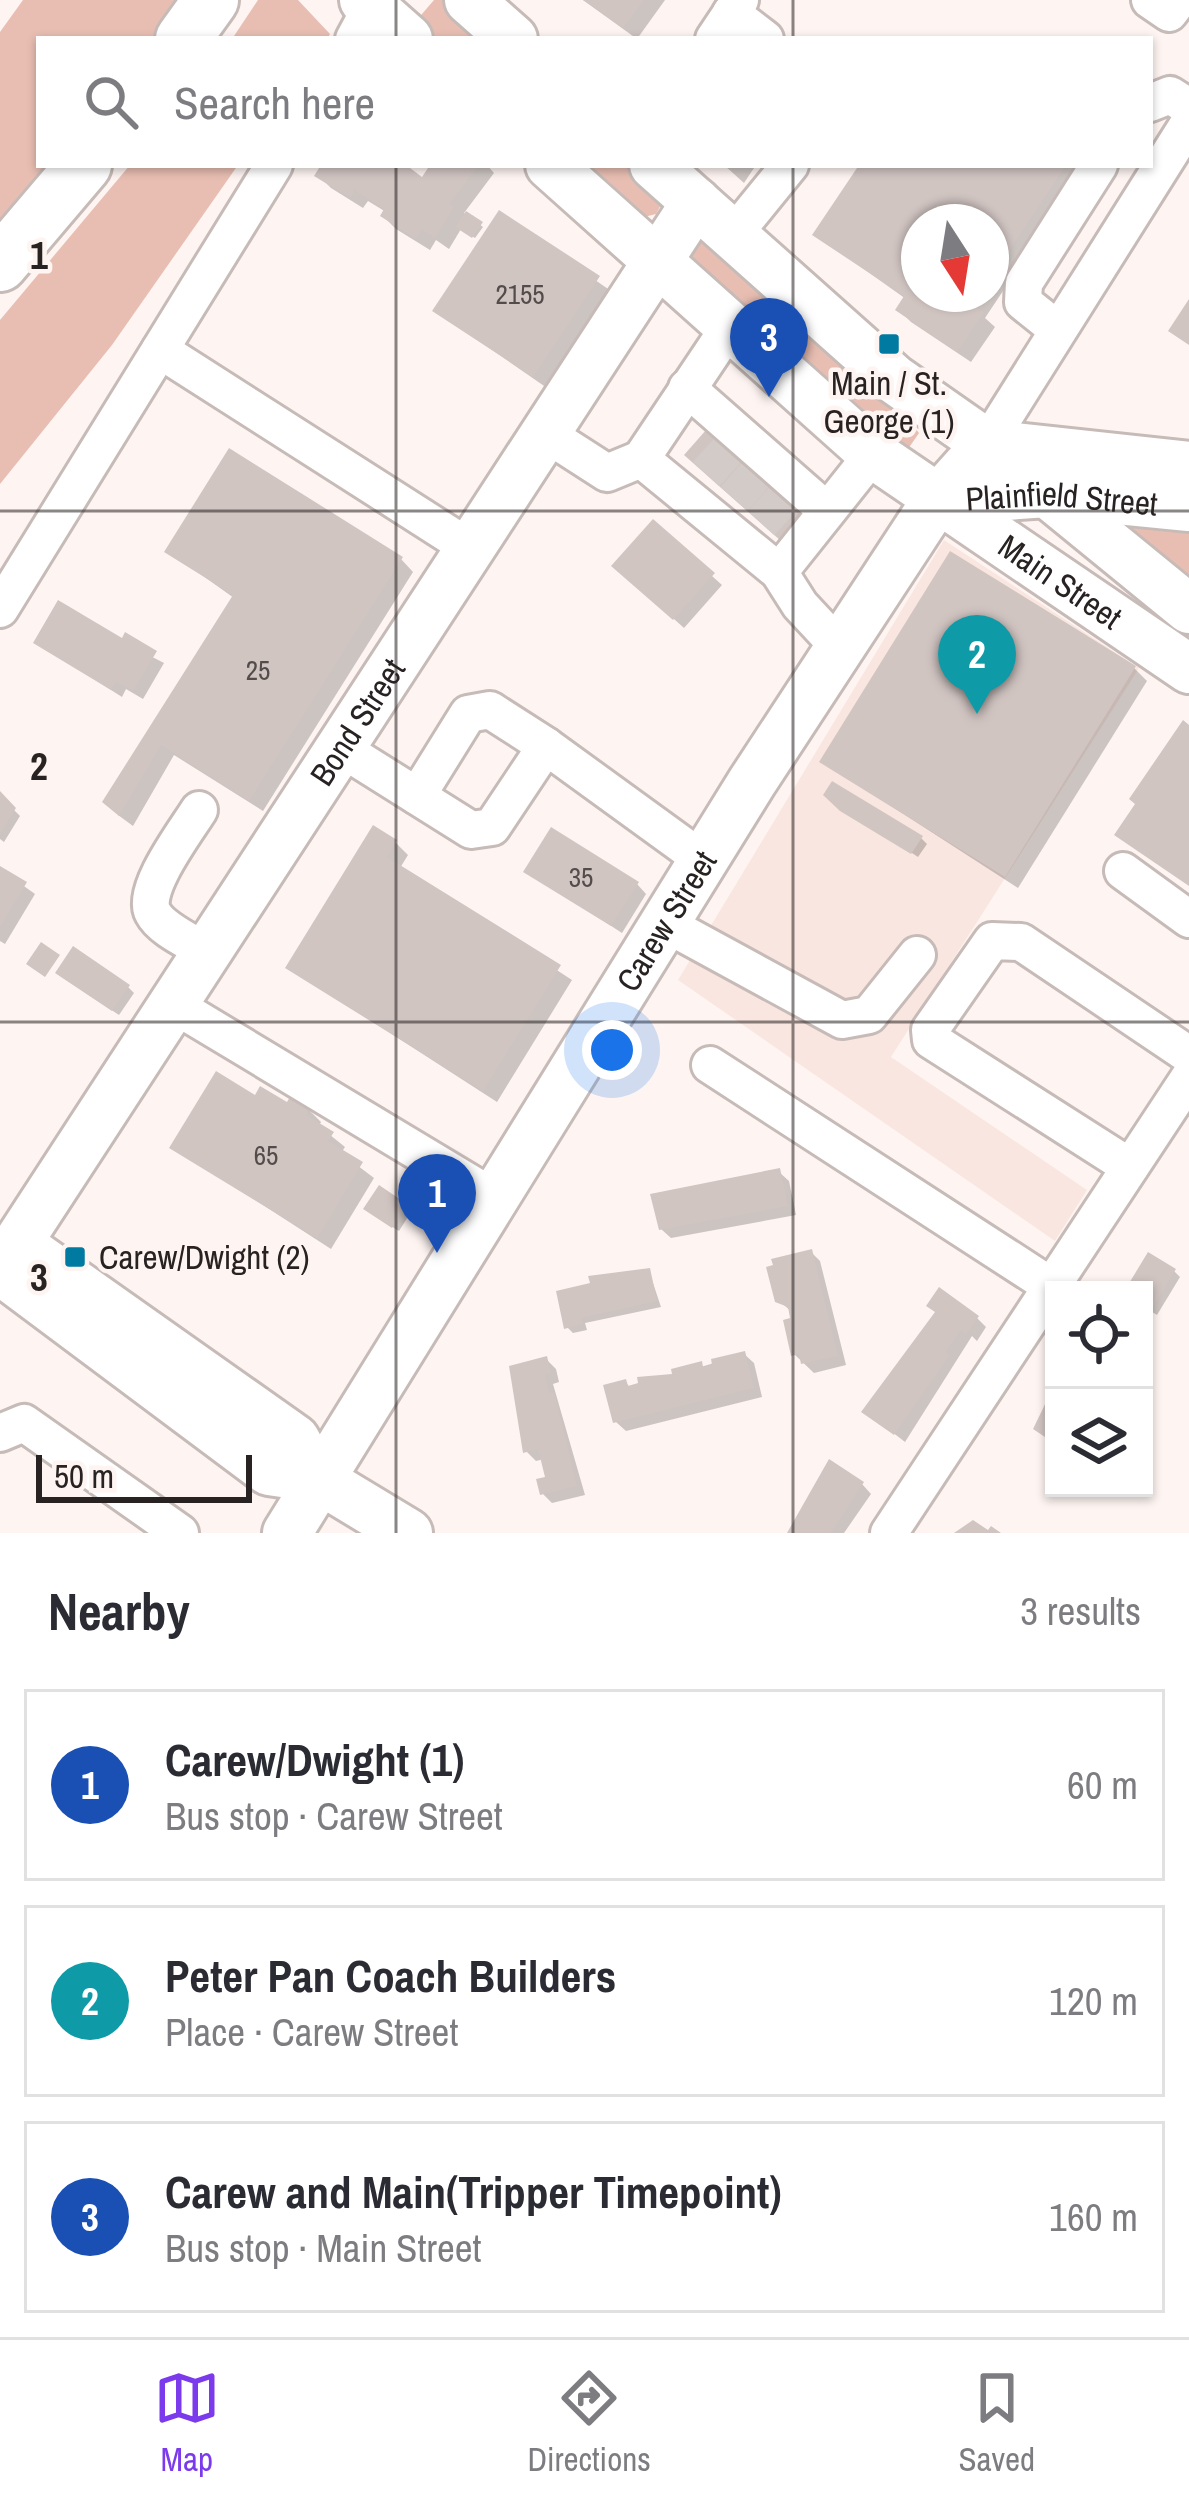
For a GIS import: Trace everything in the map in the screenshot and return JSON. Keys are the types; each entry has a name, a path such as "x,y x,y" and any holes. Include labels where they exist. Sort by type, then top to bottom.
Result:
{"highway":[{"path":"0,264 81,168"}],"main road":[{"path":"469,0 510,36"},
{"name":"Main Street","path":"553,168 873,454 936,502 1189,668"},
{"name":"Main Street","path":"657,168 894,379 987,443 1189,609"},
{"name":"Bond Street","path":"6,1247 208,953 661,263 696,202"},
{"name":"Plainfield Street","path":"987,443 1189,466"},
{"name":"Carew Street","path":"286,1533 703,860 936,502 987,443"},
{"name":"Plainfield Street","path":"936,502 1047,493 1189,507"},
{"path":"6,1247 268,1471 317,1478 408,1533"}],"street":[{"path":"1150,0 1169,13 1179,0"},
{"path":"728,17 760,36"},
{"path":"1153,102 1170,95 1189,107"},
{"path":"987,443 1189,123"},
{"path":"0,609 272,168"},
{"path":"733,235 788,168"},
{"path":"1058,330 1022,302 1024,283 1097,168"},
{"path":"548,435 607,473 641,459 730,326"},
{"path":"160,350 473,550"},
{"path":"687,388 743,488 779,572 840,648"},
{"path":"779,572 873,454"},
{"path":"641,459 826,511"},
{"path":"417,796 468,714 490,710 703,860"},
{"path":"342,749 471,830 492,827 546,746"},
{"path":"199,810 151,888 149,908 156,919 208,953"},
{"path":"1123,871 1189,919"},
{"path":"664,923 842,1020 869,1016 917,956"},
{"path":"1130,1167 932,1040 930,1030 992,941 1006,940 1021,942 1189,1054"},
{"path":"174,1004 493,1197"},
{"path":"710,1065 1045,1282"},
{"path":"1054,1281 1189,1078"},
{"path":"889,1533 1045,1295"},
{"path":"0,1433 24,1423 180,1533"}],"shaded area":[{"path":"23,0 185,0 155,36 36,36 36,168 48,168 0,226 0,32"},
{"path":"258,0 298,0 330,34 329,36 234,36"},
{"path":"434,0 442,0 483,36 433,36 416,21"},
{"path":"127,168 236,168 112,345 0,484 0,320"},
{"path":"581,168 632,168 654,187 662,203 656,214 640,218"},
{"path":"698,234 901,411 919,433 908,449 871,429 684,255"},
{"path":"1102,510 1189,519 1189,593"},
{"path":"944,540 1139,668 891,1057 1087,1190 1055,1241 678,980"}],"building":[{"path":"583,0 644,0 623,28"},
{"path":"319,168 410,168 422,177 428,168 477,168 449,204 454,207 435,238 422,230 416,239 380,216 384,209 354,190 350,198 314,176"},
{"path":"857,168 1064,168 1009,251 1009,204 901,204 901,294 812,235"},
{"path":"499,210 600,276 533,377 432,311"},
{"path":"466,211 483,222 472,238 455,227"},
{"path":"1189,299 1189,345 1168,331"},
{"path":"901,301 901,312 984,312 957,352 895,310"},
{"path":"706,430 803,517 781,541 684,455"},
{"path":"229,448 403,557 249,801 161,745 119,816 102,802 233,595 164,552"},
{"path":"653,519 715,573 673,620 611,566"},
{"path":"950,551 1136,666 1005,877 819,762"},
{"path":"58,600 122,638 125,632 157,651 133,691 116,682 111,690 33,643"},
{"path":"1183,720 1189,725 1189,886 1114,835 1135,804 1129,799"},
{"path":"832,781 923,836 911,854 840,811 823,795"},
{"path":"0,791 16,808 0,834"},
{"path":"373,825 397,840 387,857 561,965 483,1091 285,968"},
{"path":"551,827 639,882 611,926 523,872"},
{"path":"0,866 27,882 0,927"},
{"path":"41,942 60,955 45,977 26,964"},
{"path":"73,946 130,985 112,1011 55,973"},
{"path":"216,1071 255,1095 260,1086 287,1102 291,1095 310,1107 306,1115 334,1132 328,1141 363,1162 317,1238 169,1148"},
{"path":"780,1168 788,1206 659,1230 650,1194"},
{"path":"379,1185 407,1204 392,1228 363,1209"},
{"path":"812,1249 838,1356 801,1364 799,1354 791,1356 783,1320 790,1318 788,1307 775,1302 766,1267 773,1265 771,1259"},
{"path":"1148,1252 1176,1269 1153,1308 1153,1281 1130,1281"},
{"path":"650,1268 657,1301 581,1318 583,1324 564,1329 556,1291 590,1283 588,1276"},
{"path":"939,1287 979,1316 966,1335 961,1330 946,1352 950,1355 894,1435 861,1412 935,1312 926,1306"},
{"path":"745,1351 754,1388 613,1423 603,1385 626,1379 628,1386 638,1383 637,1377 672,1374 671,1369 702,1361 703,1367 712,1365 711,1359"},
{"path":"547,1356 549,1393 554,1392 577,1486 540,1495 536,1479 545,1477 538,1449 523,1453 509,1366"},
{"path":"1045,1404 1045,1437 1033,1429"},
{"path":"829,1459 864,1482 831,1533 787,1533"},
{"path":"973,1520 988,1530 991,1526 1001,1533 954,1533"}],"tunnel":[{"path":"706,474 728,450"},
{"path":"734,499 756,474"},
{"path":"761,523 783,499"}],"place":[{"name":"Main / St. George (1)","path":"889,344"},
{"name":"Carew and Main(Tripper Timepoint)","path":"769,397"},
{"name":"Peter Pan Coach Builders","path":"977,714"},
{"name":"Carew/Dwight (1)","path":"437,1253"},
{"name":"Carew/Dwight (2)","path":"75,1257"}]}
